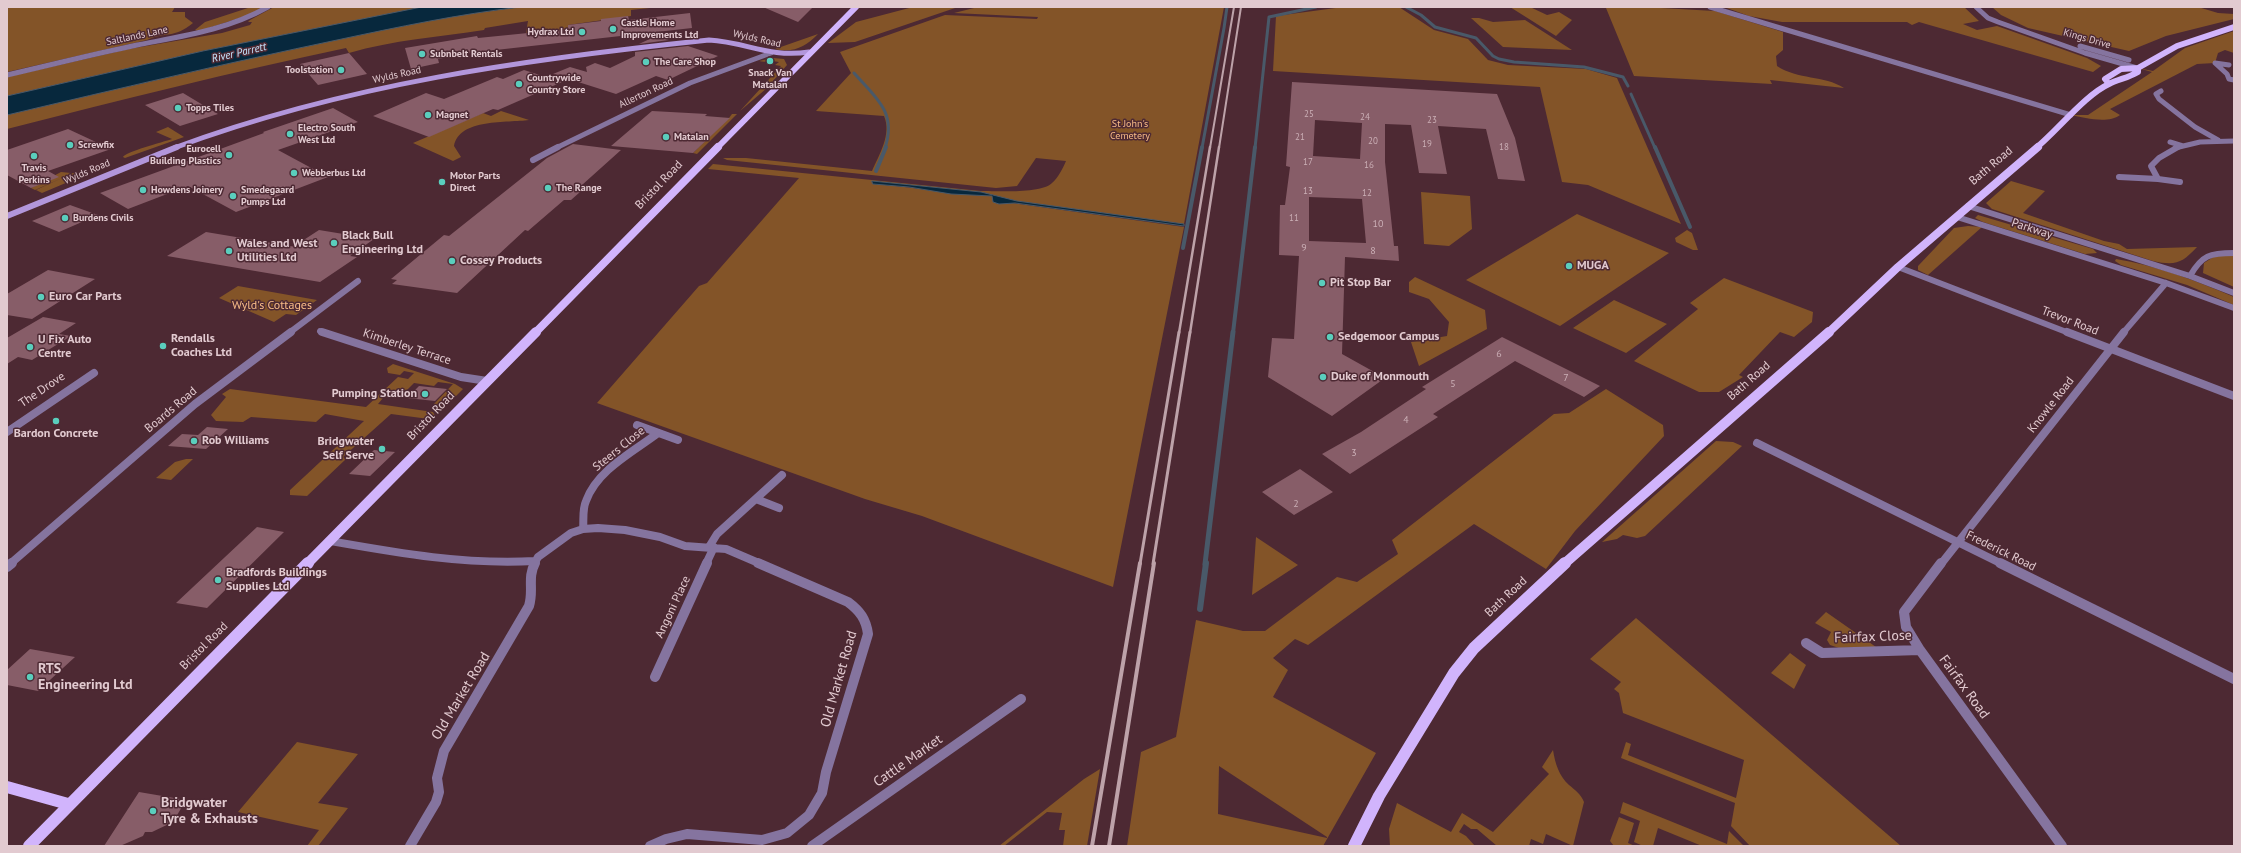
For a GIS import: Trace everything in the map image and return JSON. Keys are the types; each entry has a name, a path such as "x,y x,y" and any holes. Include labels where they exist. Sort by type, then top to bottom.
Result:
{"main road":[{"name":"Bristol Road","path":"28,846 809,52 856,7"},
{"name":"Bath Road","path":"1354,846 1379,796 1454,673 1474,648 1565,563 1820,340 1898,267 2047,139 2071,115 2108,84 2104,79 2121,69 2140,67 2177,46 2234,27"},
{"path":"2108,84 2127,79 2138,72 2140,67"},
{"path":"7,787 68,804"}],"street":[{"name":"Saltlands Lane","path":"7,75 121,49 210,31 251,17 268,7"},
{"path":"1710,7 2071,115"},
{"name":"Kings Drive","path":"1976,7 1988,18 2025,32 2085,53 2140,67"},
{"name":"Wylds Road","path":"7,216 177,146 287,111 396,84 506,64 709,40 727,41 771,53 791,54 809,52"},
{"name":"Allerton Road","path":"533,160 598,126 690,83 771,53"},
{"path":"2229,65 2216,62 2216,66 2233,82"},
{"path":"2161,91 2156,94 2159,99 2179,110 2195,127 2218,140"},
{"path":"2167,108 2179,110"},
{"path":"2158,179 2151,166 2156,159 2183,146 2196,142 2218,140 2234,141"},
{"path":"2170,142 2183,146"},
{"path":"2119,177 2180,182"},
{"name":"Parkway","path":"1968,206 2190,276 2234,293"},
{"name":"Parkway","path":"1957,217 2166,283 2234,308"},
{"path":"2102,263 2110,252"},
{"path":"2190,276 2197,262 2204,256 2213,253 2234,252"},
{"name":"Trevor Road","path":"1898,267 2234,396"},
{"name":"Boards Road","path":"7,567 117,470 212,391 358,281"},
{"name":"Knowle Road","path":"1957,543 2110,348 2166,283"},
{"name":"Kimberley Terrace","path":"320,332 461,378 487,381"},
{"name":"The Drove","path":"7,432 94,373"},
{"name":"Steers Close","path":"637,425 678,440"},
{"name":"Steers Close","path":"583,529 586,499 591,491 610,471 658,433"},
{"name":"Frederick Road","path":"1757,443 2234,679"},
{"name":"Angoni Place","path":"655,677 717,534 782,475"},
{"path":"756,499 779,508"},
{"name":"Old Market Road","path":"410,846 436,802 439,792 437,778 444,751 529,606 532,596 530,572 535,561 571,533 583,529 625,530 660,537 685,546 726,549 848,602 858,609 866,620 868,634 826,772 822,793 809,815 786,833 762,840 687,834 666,839 650,846"},
{"path":"330,540 453,560 504,564 535,561"},
{"name":"Fairfax Road","path":"1957,543 1904,612 1904,624 1920,650 2062,846"},
{"name":"Fairfax Close","path":"1806,643 1822,653 1920,650"},
{"name":"Cattle Market","path":"812,846 1021,699"}],"green space":[{"path":"7,7 175,7 172,12 185,12 185,17 193,23 175,33 7,72"},
{"path":"251,7 263,7 252,14 199,31 195,30 205,22"},
{"path":"274,7 422,7 203,51 7,96 7,77 129,49 222,33 250,25 252,22 248,22 250,20"},
{"path":"521,7 659,7 631,10 631,16 568,25 570,26 569,41 560,30 526,33 528,21 485,28 484,30 382,45 349,53 346,48 92,107 7,129 7,115 217,65 369,32 460,15"},
{"path":"913,7 958,7 855,42 828,43 856,22"},
{"name":"St John's Cemetery","path":"978,7 1224,7 1184,224 1005,200 999,204 1012,203 1184,227 1113,587 922,516 865,499 597,403 699,286 707,283 799,178 708,169 713,164 981,191 1039,189 1046,187 1054,181 1066,161 1036,158 1017,186 996,188 727,160 723,158 746,158 872,171 886,137 886,123 884,116 816,111 851,73 840,52 945,15 1037,19 1038,17 954,13","holes":["872,181 981,192 990,196 873,184"]},
{"path":"1343,7 1399,7 1434,30 1468,39 1488,60 1508,65 1586,69 1617,78 1681,224 1588,185 1562,182 1540,87 1273,71 1276,16"},
{"path":"1510,7 1530,7 1547,15 1559,12 1572,20 1556,36"},
{"path":"1643,7 1715,11 1783,32 1783,50 1776,56 1777,66 1794,74 1828,81 1844,88 1770,80 1772,84 1634,76 1606,8"},
{"path":"1724,7 1964,7 1979,21 1963,24 1977,30 1997,26 2087,58 2101,66 2093,72 1919,22 1912,25 1907,22 1782,22 1749,16"},
{"path":"1992,7 2198,7 2218,13 2234,14 2234,19 2166,36 2129,51 2028,28 2001,15"},
{"path":"1471,18 1479,18 1493,22 1525,20 1572,50 1503,47"},
{"path":"2234,31 2234,53 2225,50 2218,53 2215,63 2197,64 2110,109 2120,115 2115,118 2096,120 2071,115 2088,115 2152,72 2138,68 2153,71 2185,48"},
{"path":"818,34 804,46 799,48 788,50 775,49"},
{"path":"773,58 784,59 787,65 767,88 740,111 781,66 775,65 779,62 759,61"},
{"path":"501,111 529,120 497,122 474,126 458,137 454,146 461,157 453,161 413,143 483,113 491,116"},
{"path":"732,114 737,114 697,154 693,153 729,118"},
{"path":"168,127 184,137 125,158 123,157 137,150 172,139 156,132"},
{"path":"61,172 71,173 63,178 73,173 87,174 42,193 36,190 62,178 35,190 31,188"},
{"path":"2011,181 2045,191 2023,213 2104,241 2119,244 2127,249 2197,247 2187,257 2178,262 2167,263 2153,261 1992,209 1986,203"},
{"path":"1421,192 1470,196 1472,229 1449,246 1424,244"},
{"name":"MUGA","path":"1577,214 1669,253 1560,326 1466,280"},
{"path":"1978,215 2093,249 2097,253 2085,254 1983,222 1975,218"},
{"path":"1968,226 1982,227 1928,275 1918,270 1918,266 1954,228"},
{"path":"1687,230 1692,233 1698,250 1693,250 1676,242 1675,238"},
{"path":"2234,253 2234,287 2203,273 2204,263 2215,256"},
{"path":"2116,259 2161,269 2205,285 2234,297 2234,305 2187,285 2121,265 2115,261"},
{"path":"1415,277 1485,310 1487,329 1419,366 1411,342 1447,336 1449,322 1429,299 1409,292 1409,282"},
{"path":"1724,278 1813,312 1812,322 1794,337 1780,332 1739,375 1743,377 1719,392 1699,392 1634,361 1698,309 1690,303"},
{"name":"Wyld's Cottages","path":"238,286 317,300 296,315 286,314 274,322 219,298"},
{"path":"1614,300 1667,324 1626,353 1573,328"},
{"path":"393,364 455,384 463,389 449,403 438,407 434,404 453,384 438,382 434,386 414,383 406,391 400,390 396,393 402,394 383,398 378,404 433,412 435,416 429,419 391,414 343,457 346,459 307,496 290,495 290,490 364,421 325,414 316,422 251,417 243,422 216,421 211,415 226,397 222,394 230,389 366,407 398,377 408,379 414,373 404,371 400,375 388,373 387,368"},
{"path":"1606,389 1663,425 1664,436 1575,531 1546,569 1474,524 1308,645 1295,639 1273,658 1288,670 1273,697 1376,753 1323,846 1127,846 1141,752 1176,737 1196,620 1243,631 1265,631 1337,577 1357,582 1398,554 1392,540 1554,414 1569,413","holes":["1219,766 1327,837 1218,814"]},
{"path":"1716,441 1733,442 1742,446 1645,536 1637,538 1623,535 1617,539 1602,542"},
{"path":"193,459 171,480 156,478 175,462"},
{"path":"1256,537 1298,565 1252,595"},
{"path":"1826,612 1876,647 1839,648 1830,645 1827,640 1831,632 1815,623"},
{"path":"1636,618 1901,846 1750,846 1731,826 1735,803 1621,758 1626,742 1631,744 1628,755 1736,798 1744,760 1623,713 1619,693 1614,689 1621,682 1590,659"},
{"path":"1790,653 1806,665 1794,689 1771,673"},
{"path":"297,742 358,754 318,803 348,808 318,846 307,846 319,830 238,812"},
{"path":"1553,750 1556,764 1560,773 1580,794 1584,802 1573,846 1546,834 1543,844 1531,839 1529,846 1497,846 1477,829 1471,829 1464,824 1459,832 1466,836 1475,846 1390,846 1389,829 1397,803 1451,832 1462,813 1493,832 1549,774 1542,767"},
{"path":"1100,769 1087,846 1063,846 1065,830 1059,830 1062,813 1047,812 1004,846 999,846 1084,779"},
{"path":"1623,802 1727,844 1729,831 1744,846 1702,846 1658,828 1653,846 1643,846 1634,842 1640,821 1620,813"},
{"path":"1619,817 1634,823 1628,843 1635,846 1614,846 1610,841"}],"water":[{"name":"River Parrett","path":"422,7 521,7 452,17 360,35 213,67 7,115 7,96 203,51"},
{"path":"872,181 981,192 1017,201 1184,224 1184,226 1015,203 999,204 993,202 992,196 951,194 909,187 873,184"}],"building":[{"path":"763,7 813,7 798,22"},
{"path":"690,13 692,28 469,53 471,53 438,59 439,63 411,69 405,48 477,36 478,38 568,29 568,25 601,21 601,19 628,16 629,20"},
{"path":"656,36 669,40 639,44"},
{"path":"688,46 718,56 668,80 656,76 616,94 553,74 570,67 587,72 586,67 595,63 610,68 635,56 635,52"},
{"name":"Toolstation","path":"349,53 367,74 318,85 300,64"},
{"path":"524,70 562,82 498,110 493,109 429,137 373,116 426,93 444,99 497,77 503,79"},
{"path":"1292,82 1497,94 1515,138 1525,181 1498,179 1486,129 1438,126 1447,174 1419,173 1411,125 1385,124 1385,162 1394,246 1398,246 1399,261 1345,257 1342,354 1385,378 1332,416 1268,377 1272,338 1294,339 1299,256 1279,255 1280,205 1285,205 1290,167 1286,166","holes":["1315,120 1362,123 1360,159 1313,156","1309,197 1362,199 1366,243 1309,241"]},
{"name":"Topps Tiles","path":"183,93 218,114 180,126 145,105"},
{"path":"333,108 358,122 278,150 328,177 236,212 188,186 128,209 100,193 264,133 263,132"},
{"name":"Matalan","path":"652,111 707,114 705,116 730,118 693,153 611,146"},
{"path":"68,129 111,149 48,171 59,177 31,188 7,175 7,150"},
{"path":"573,144 621,150 582,185 588,185 571,200 564,200 528,231 525,230 457,293 392,284 397,280 391,279 444,235 449,236 547,158"},
{"name":"Burdens Civils","path":"70,205 98,215 59,232 32,221"},
{"path":"319,230 374,239 350,256 357,257 320,282 167,256 206,232 302,248 296,245"},
{"name":"Euro Car Parts","path":"48,270 95,279 32,319 7,315 7,294"},
{"name":"U Fix Auto Centre","path":"43,317 76,323 59,334 71,336 32,360 18,357 7,364 7,338"},
{"path":"1502,337 1600,386 1584,397 1515,361 1433,414 1438,417 1350,474 1322,454 1361,432 1426,389 1422,387"},
{"name":"Pumping Station","path":"419,386 447,389 435,401 407,398"},
{"name":"Rob Williams","path":"207,427 228,429 206,449 168,446 182,434 198,435"},
{"path":"374,450 395,452 370,476 349,474"},
{"path":"1300,469 1333,492 1294,515 1262,492"},
{"name":"Bradfords Buildings Supplies Ltd","path":"257,527 284,532 207,608 176,603"},
{"name":"RTS Engineering Ltd","path":"30,649 75,657 38,691 7,685 7,670"},
{"name":"Bridgwater Tyre & Exhausts","path":"139,792 186,800 173,822 152,832 145,832 143,836 120,846 104,846"}],"waterway":[{"path":"1202,148 1227,7"},
{"path":"1255,148 1269,17 1316,7"},
{"path":"1406,7 1421,15 1435,27 1476,38 1493,56 1499,59 1514,62 1584,67 1623,77 1628,86"},
{"path":"854,73 877,98 886,115 888,135 885,148"},
{"path":"1631,94 1655,148"},
{"path":"876,171 886,147"},
{"path":"1183,248 1202,147"},
{"path":"1233,333 1255,147"},
{"path":"1655,147 1690,227"},
{"path":"1205,564 1233,332"},
{"path":"1200,609 1206,563"}],"railway":[{"path":"1210,148 1234,7"},
{"path":"1219,148 1241,7"},
{"path":"1179,333 1210,147"},
{"path":"1190,333 1219,147"},
{"path":"1140,564 1179,332"},
{"path":"1153,564 1190,332"},
{"path":"1092,846 1140,563"},
{"path":"1109,846 1154,563"}],"place":[{"name":"Castle Home Improvements Ltd","path":"613,29"},
{"name":"Hydrax Ltd","path":"582,32"},
{"name":"Subnbelt Rentals","path":"422,54"},
{"name":"Snack Van Matalan","path":"770,61"},
{"name":"The Care Shop","path":"646,62"},
{"name":"Toolstation","path":"341,70"},
{"name":"Countrywide Country Store","path":"519,84"},
{"name":"Topps Tiles","path":"178,108"},
{"name":"Magnet","path":"428,115"},
{"name":"Electro South West Ltd","path":"290,134"},
{"name":"Matalan","path":"666,137"},
{"name":"Screwfix","path":"70,145"},
{"name":"Eurocell Building Plastics","path":"229,155"},
{"name":"Travis Perkins","path":"34,156"},
{"name":"Webberbus Ltd","path":"294,173"},
{"name":"Motor Parts Direct","path":"442,182"},
{"name":"The Range","path":"548,188"},
{"name":"Howdens Joinery","path":"143,190"},
{"name":"Smedegaard Pumps Ltd","path":"233,196"},
{"name":"Burdens Civils","path":"65,218"},
{"name":"Black Bull Engineering Ltd","path":"334,243"},
{"name":"Wales and West Utilities Ltd","path":"229,251"},
{"name":"Cossey Products","path":"452,261"},
{"name":"MUGA","path":"1569,266"},
{"name":"Pit Stop Bar","path":"1322,283"},
{"name":"Euro Car Parts","path":"41,297"},
{"name":"Sedgemoor Campus","path":"1330,337"},
{"name":"Rendalls Coaches Ltd","path":"163,346"},
{"name":"U Fix Auto Centre","path":"30,347"},
{"name":"Duke of Monmouth","path":"1323,377"},
{"name":"Pumping Station","path":"425,394"},
{"name":"Bardon Concrete","path":"56,421"},
{"name":"Rob Williams","path":"194,441"},
{"name":"Bridgwater Self Serve","path":"382,449"},
{"name":"Bradfords Buildings Supplies Ltd","path":"218,580"},
{"name":"RTS Engineering Ltd","path":"30,677"},
{"name":"Bridgwater Tyre & Exhausts","path":"153,811"}]}
